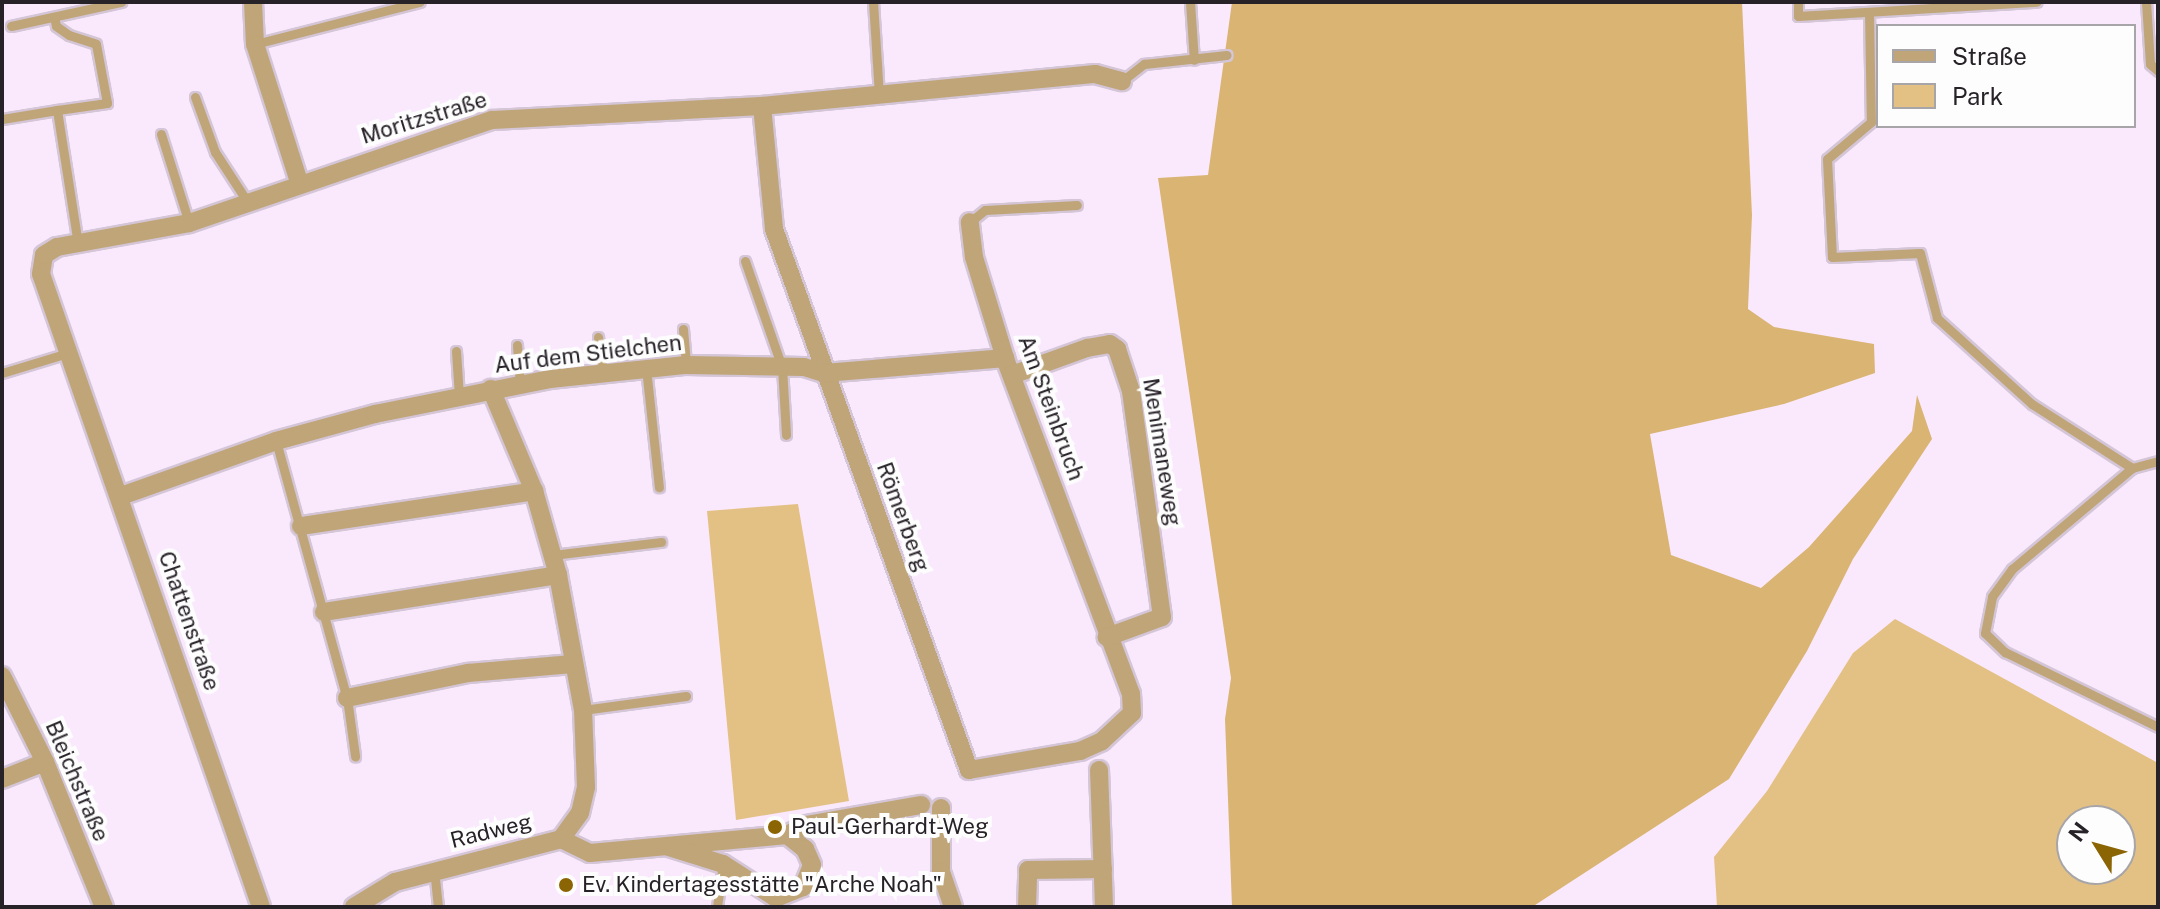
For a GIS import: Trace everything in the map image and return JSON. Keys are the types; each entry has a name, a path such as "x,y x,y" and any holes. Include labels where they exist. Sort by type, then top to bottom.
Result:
{"street":[{"path":"253,2 255,44 299,182"},
{"name":"Moritzstraße","path":"44,255 78,244 189,223 299,182 492,120 762,106 1095,74 1122,81"},
{"name":"Römerberg","path":"762,106 774,229 969,770 1080,751 1102,741 1132,713"},
{"name":"Am Steinbruch","path":"970,222 974,257 1009,366 1107,637 1131,694 1132,713"},
{"name":"Chattenstraße","path":"44,255 41,274 71,352 261,907"},
{"name":"Menimaneweg","path":"1009,366 1110,344 1117,349 1131,391 1162,617 1107,637"},
{"name":"Auf dem Stielchen","path":"121,496 276,441 491,389 686,365 782,367 824,373 1009,366"},
{"name":"Radweg","path":"354,907 395,882 434,869 561,839 580,813 586,787 583,710 558,575 534,491 491,389"},
{"path":"301,526 534,491"},
{"path":"324,612 558,575"},
{"path":"347,698 468,673 573,664"},
{"name":"Bleichstraße","path":"2,676 45,762 104,907"},
{"path":"2,779 45,762"},
{"path":"1099,770 1104,907"},
{"path":"561,839 590,853 669,847 791,833 921,805"},
{"path":"941,808 941,872 953,907"},
{"path":"669,847 723,864 776,898 799,900 812,865 805,849 791,833"},
{"path":"1027,907 1028,870 1103,869"}],"lane":[{"path":"11,26 121,2"},
{"path":"255,44 420,2"},
{"path":"873,2 879,95"},
{"path":"1190,2 1194,60"},
{"path":"1798,2 1798,16 1922,5 2037,2"},
{"path":"2146,2 2150,64 2158,71"},
{"path":"1869,12 1871,122 1827,159 1832,257 1920,253 1937,318 2032,404 2132,468"},
{"path":"2,119 107,103 96,44 69,35 56,26 54,17"},
{"path":"1122,81 1144,64 1227,55"},
{"path":"195,97 215,152 247,201"},
{"path":"57,110 78,244"},
{"path":"161,134 189,223"},
{"name":"Am Steinbruch","path":"970,222 985,210 1077,205"},
{"path":"745,261 782,367 786,435"},
{"path":"683,329 686,365"},
{"path":"598,337 603,373"},
{"path":"517,345 520,386"},
{"path":"456,351 459,396"},
{"path":"2,373 71,352"},
{"path":"646,368 659,487"},
{"path":"276,441 347,698 355,756"},
{"path":"2158,461 2132,468 2012,569 1992,597 1985,633 2005,652 2158,727"},
{"path":"553,555 661,542"},
{"path":"583,710 686,696"},
{"path":"717,907 723,864"},
{"path":"434,869 438,907"}],"green space":[{"path":"798,504 849,801 736,820 707,511"},
{"path":"1895,619 2158,763 2158,907 1717,907 1714,857 1767,791 1853,653"}],"shaded area":[{"path":"1232,2 1742,2 1752,215 1748,309 1774,327 1874,344 1875,373 1784,404 1650,434 1671,555 1761,588 1809,547 1912,431 1917,395 1932,439 1853,559 1807,651 1729,779 1532,907 1232,907 1225,719 1231,678 1158,178 1208,175"}],"place":[{"name":"Paul-Gerhardt-Weg","path":"775,827"},
{"name":"Ev. Kindertagesstätte \"Arche Noah\"","path":"566,885"}]}
